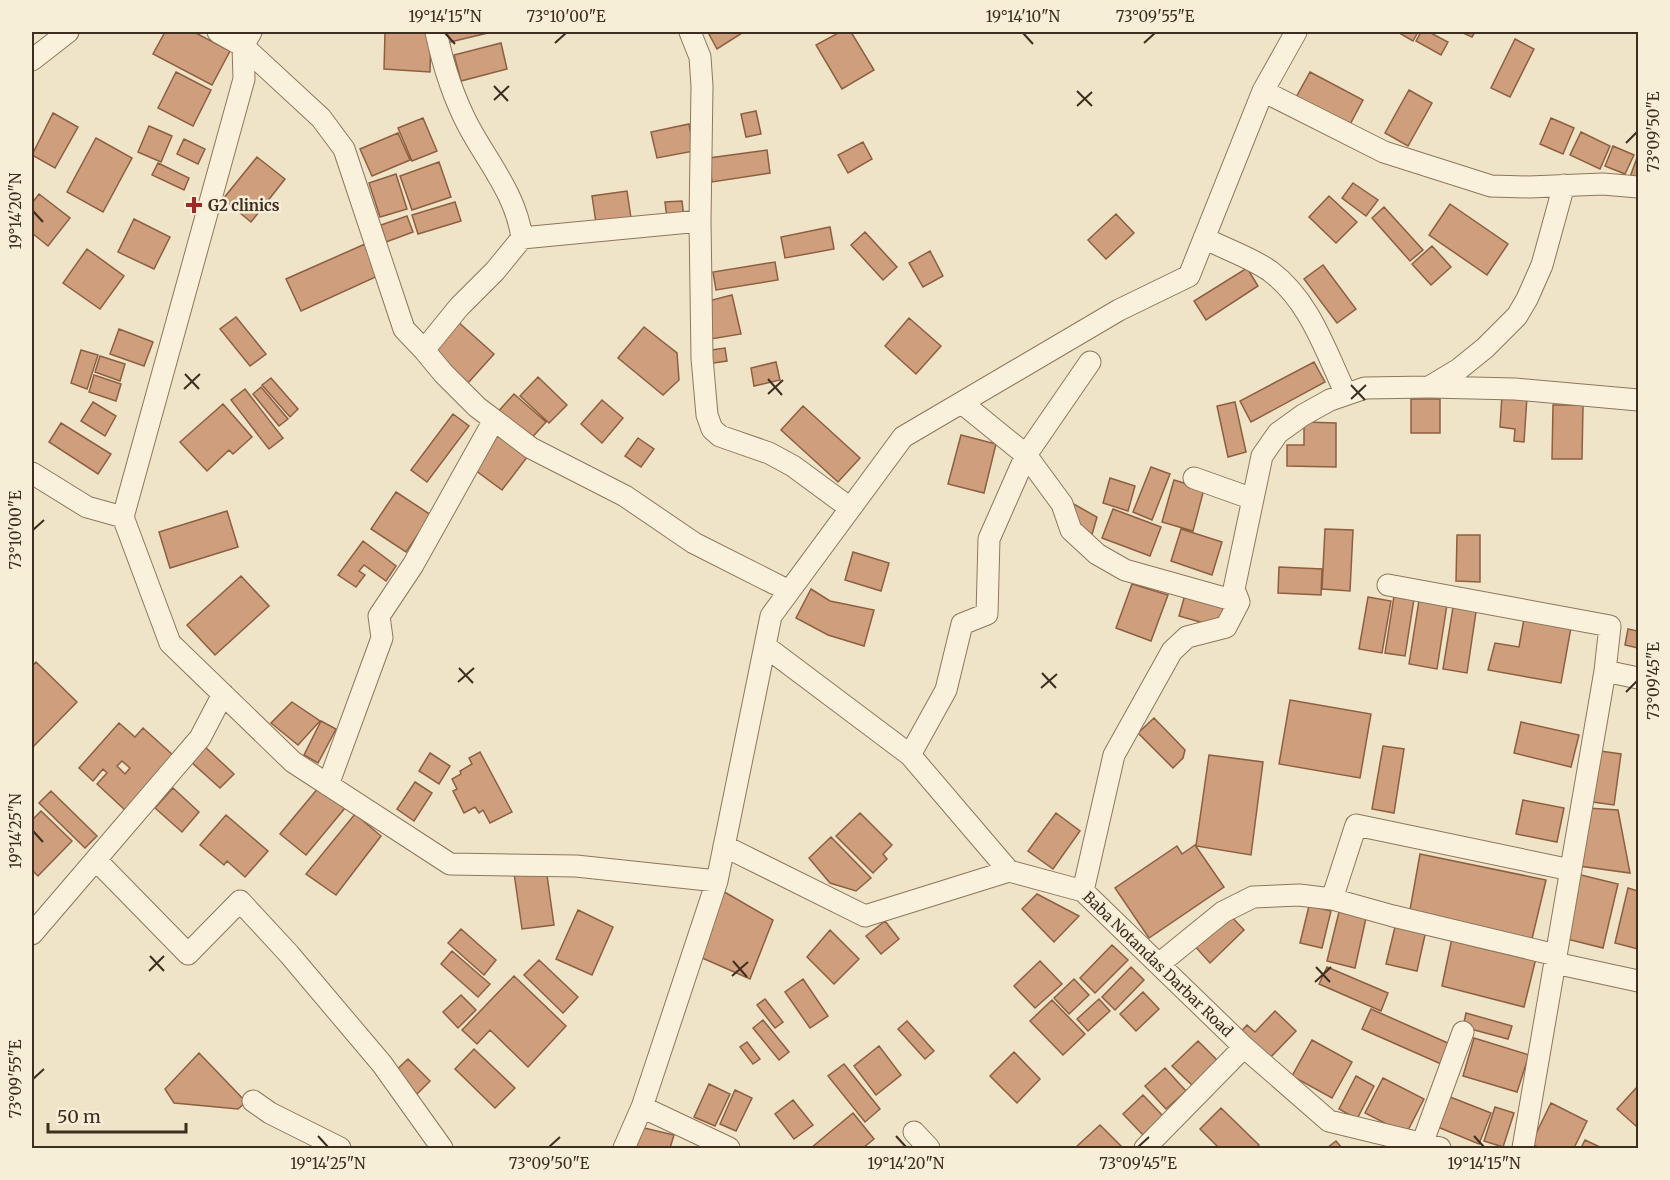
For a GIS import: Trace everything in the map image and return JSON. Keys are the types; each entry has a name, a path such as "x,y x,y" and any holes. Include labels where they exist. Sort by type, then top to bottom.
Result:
{"street":[{"path":"32,60 68,32"},
{"path":"218,32 247,39 321,118 344,149 404,329 477,407 531,448 625,496 694,543 746,572 789,591"},
{"path":"436,32 453,94 469,127 506,189 519,217 522,238"},
{"path":"690,32 700,57 702,87 700,221 702,358 707,415 712,429 720,436 769,453 793,466 850,508"},
{"path":"624,1149 642,1107 717,881 771,616 903,437 1119,310 1189,276 1263,91 1296,32"},
{"path":"247,39 244,79 123,518 171,643 293,762 450,864 576,866 717,881"},
{"path":"1263,91 1384,152 1491,186 1603,184 1638,187"},
{"path":"1429,387 1459,369 1485,348 1517,316 1542,265 1564,185"},
{"path":"424,350 459,307 495,271 522,238 700,221"},
{"path":"1204,238 1268,270 1290,288 1306,309 1346,394"},
{"path":"910,755 946,690 962,624 987,614 989,539 1026,456 1090,362"},
{"path":"1239,602 1234,590 1262,456 1278,433 1303,415 1330,400 1365,388 1429,387 1527,390 1638,400"},
{"path":"962,403 1026,456 1062,504 1071,530 1097,554 1125,570 1239,602"},
{"path":"328,784 382,638 379,616 412,565 494,420"},
{"path":"32,473 87,507 123,518"},
{"path":"1194,478 1253,499"},
{"path":"1388,585 1610,626 1605,671 1523,1149"},
{"path":"1083,891 1114,755 1172,651 1187,637 1226,627 1239,602"},
{"path":"724,846 865,916 1009,871 910,755 765,646"},
{"path":"1605,671 1638,678"},
{"path":"32,934 200,738 223,694"},
{"path":"1332,898 1356,825 1571,870"},
{"path":"96,860 188,954 240,901 289,954 382,1064 442,1149"},
{"name":"Baba Notandas Darbar Road","path":"1009,871 1083,891 1244,1047 1329,1121 1431,1146"},
{"path":"1159,964 1223,912 1254,897 1299,895 1332,898 1638,981"},
{"path":"1431,1146 1463,1032"},
{"path":"1145,1149 1244,1047"},
{"path":"253,1101 270,1113 340,1149"},
{"path":"642,1107 729,1149"},
{"path":"914,1132 929,1149"}],"building":[{"path":"165,32 194,32 230,51 212,85 153,54"},
{"path":"385,32 431,32 430,72 384,69"},
{"path":"444,32 492,32 446,43"},
{"path":"713,32 742,33 717,49 709,34"},
{"path":"840,32 851,32 874,70 842,89 816,45"},
{"path":"1418,32 1413,41 1401,34"},
{"path":"1421,32 1429,32 1448,42 1441,55 1416,41"},
{"path":"1461,32 1475,32 1472,37"},
{"path":"1515,39 1534,49 1510,97 1491,88"},
{"path":"501,43 507,69 461,81 454,55"},
{"path":"176,72 211,90 193,126 158,108"},
{"path":"1310,72 1363,100 1347,130 1294,101"},
{"path":"1409,90 1432,103 1408,146 1385,133"},
{"path":"756,111 761,134 746,137 741,114"},
{"path":"53,113 78,127 55,168 32,155"},
{"path":"423,118 437,151 412,161 398,128"},
{"path":"1551,118 1574,128 1563,154 1540,144"},
{"path":"689,124 694,151 657,158 651,132"},
{"path":"149,126 172,136 161,162 138,152"},
{"path":"1581,132 1610,146 1600,169 1570,155"},
{"path":"398,133 410,160 372,176 360,149"},
{"path":"96,138 132,158 103,212 67,192"},
{"path":"184,139 205,149 198,164 177,154"},
{"path":"863,142 872,159 848,173 838,155"},
{"path":"1613,146 1634,155 1625,174 1605,166"},
{"path":"767,150 770,173 712,182 709,158"},
{"path":"1638,155 1638,181 1630,177"},
{"path":"257,157 285,179 251,222 223,199"},
{"path":"439,162 451,197 412,210 400,176"},
{"path":"158,163 189,178 184,190 152,175"},
{"path":"396,174 407,209 380,217 369,183"},
{"path":"1353,183 1378,200 1366,216 1342,198"},
{"path":"627,191 631,218 596,223 592,196"},
{"path":"39,194 70,218 48,246 32,233 32,203"},
{"path":"1329,196 1357,222 1336,243 1309,217"},
{"path":"682,201 685,226 668,227 665,202"},
{"path":"455,202 461,221 418,234 412,215"},
{"path":"1450,204 1508,244 1487,275 1429,235"},
{"path":"1384,207 1423,250 1410,261 1372,218"},
{"path":"1116,214 1134,233 1106,259 1088,240"},
{"path":"407,216 413,232 386,242 381,225"},
{"path":"134,219 170,237 154,269 118,252"},
{"path":"830,227 834,249 785,258 781,237"},
{"path":"865,232 897,267 883,280 851,245"},
{"path":"365,244 380,275 301,311 286,279"},
{"path":"1432,246 1451,267 1431,285 1412,264"},
{"path":"87,249 124,276 100,309 63,283"},
{"path":"930,251 943,276 923,287 909,263"},
{"path":"775,262 778,280 716,290 713,272"},
{"path":"1323,265 1356,309 1337,323 1304,279"},
{"path":"1247,268 1258,286 1206,320 1194,301"},
{"path":"732,295 741,334 705,340 703,330 712,300"},
{"path":"236,317 266,354 250,366 220,329"},
{"path":"909,318 941,346 916,374 885,346"},
{"path":"456,320 494,354 468,383 430,350"},
{"path":"644,327 677,353 679,380 663,395 618,358"},
{"path":"119,329 153,342 144,366 110,354"},
{"path":"725,348 727,361 707,364 705,351"},
{"path":"81,350 98,355 87,389 71,383"},
{"path":"100,356 125,364 120,381 95,372"},
{"path":"776,362 780,380 754,386 751,368"},
{"path":"1314,362 1325,382 1251,422 1240,401"},
{"path":"94,375 121,384 116,401 89,392"},
{"path":"538,377 567,405 549,423 520,396"},
{"path":"271,378 298,409 290,417 262,385"},
{"path":"261,387 288,419 279,426 253,394"},
{"path":"245,389 283,438 269,449 231,400"},
{"path":"514,394 546,422 528,442 496,414"},
{"path":"1502,395 1527,397 1524,442 1514,441 1515,429 1500,427"},
{"path":"1411,399 1440,399 1440,433 1411,433"},
{"path":"602,400 623,418 602,443 581,424"},
{"path":"93,402 116,416 105,436 81,421"},
{"path":"1235,402 1246,452 1228,457 1217,406"},
{"path":"223,404 252,437 233,454 229,450 207,471 180,442"},
{"path":"1553,405 1583,405 1582,459 1552,459"},
{"path":"803,406 860,458 838,482 781,430"},
{"path":"453,414 469,426 427,482 411,470"},
{"path":"1304,422 1336,423 1336,467 1287,466 1287,445 1304,445"},
{"path":"61,423 111,454 98,474 49,442"},
{"path":"496,433 528,456 502,490 471,467"},
{"path":"961,435 996,444 984,493 948,484"},
{"path":"638,438 654,449 641,467 625,456"},
{"path":"1151,467 1170,474 1152,520 1133,512"},
{"path":"1110,478 1135,486 1128,511 1103,503"},
{"path":"1174,480 1204,489 1193,531 1162,522"},
{"path":"396,492 431,515 406,552 371,529"},
{"path":"1070,502 1097,517 1091,538 1066,512"},
{"path":"1113,509 1161,527 1150,556 1102,538"},
{"path":"227,511 238,547 170,568 159,532"},
{"path":"1181,529 1222,542 1212,575 1171,561"},
{"path":"1325,529 1353,530 1350,591 1322,589"},
{"path":"1457,535 1480,535 1480,582 1456,581"},
{"path":"363,541 396,566 386,581 364,565 359,571 365,575 356,587 338,575"},
{"path":"853,552 889,563 881,591 845,580"},
{"path":"1279,567 1322,569 1321,595 1278,593"},
{"path":"241,576 269,606 215,655 187,625"},
{"path":"1132,584 1168,595 1151,641 1116,628"},
{"path":"811,589 830,601 874,610 864,646 828,635 796,618"},
{"path":"1186,591 1225,602 1218,627 1179,616"},
{"path":"1420,594 1448,598 1437,669 1409,664"},
{"path":"1394,596 1414,599 1405,656 1385,653"},
{"path":"1368,597 1391,601 1382,653 1359,649"},
{"path":"1454,601 1477,605 1467,673 1443,669"},
{"path":"1525,613 1572,622 1561,683 1488,670 1495,643 1519,647"},
{"path":"1628,629 1638,631 1638,648 1625,645"},
{"path":"36,662 77,702 32,748 32,666"},
{"path":"1290,700 1371,714 1360,778 1279,764"},
{"path":"292,702 320,721 298,745 271,723"},
{"path":"1154,718 1185,750 1183,758 1173,768 1138,733"},
{"path":"321,721 336,729 318,763 304,755"},
{"path":"1521,722 1579,735 1571,767 1514,753"},
{"path":"119,723 135,737 143,728 174,756 126,811 97,784 107,773 103,769 93,781 79,768","holes":["122,761 130,768 125,774 117,766"]},
{"path":"204,746 234,774 220,788 190,761"},
{"path":"1383,746 1404,749 1394,813 1372,809"},
{"path":"1600,751 1621,754 1614,805 1593,802"},
{"path":"480,752 512,812 490,823 483,810 479,813 475,807 464,813 453,791 457,789 452,779 472,764 469,758"},
{"path":"430,753 450,766 439,784 419,771"},
{"path":"1209,755 1263,762 1251,855 1196,846"},
{"path":"415,782 432,793 414,821 397,809"},
{"path":"319,787 345,808 306,855 280,834"},
{"path":"173,788 199,812 182,832 155,808"},
{"path":"51,791 97,836 85,848 39,803"},
{"path":"1523,800 1564,808 1557,842 1516,834"},
{"path":"1587,808 1618,810 1630,873 1579,866"},
{"path":"41,811 72,841 38,876 32,870 32,820"},
{"path":"860,813 892,845 883,854 887,859 873,873 836,836"},
{"path":"1056,813 1080,831 1053,869 1028,851"},
{"path":"355,814 381,836 336,895 306,874"},
{"path":"226,815 268,851 245,877 227,861 224,865 200,845"},
{"path":"831,837 871,878 856,891 830,883 809,858"},
{"path":"1195,845 1224,887 1149,938 1115,888 1177,846 1182,854"},
{"path":"1420,854 1546,880 1531,943 1410,910"},
{"path":"546,868 554,925 522,929 514,873"},
{"path":"1577,874 1618,884 1603,948 1563,938"},
{"path":"1628,888 1638,891 1638,949 1615,943"},
{"path":"721,890 773,920 750,979 700,957"},
{"path":"1037,894 1079,916 1054,942 1022,909"},
{"path":"1309,906 1331,911 1322,948 1300,943"},
{"path":"578,910 613,927 592,975 556,959"},
{"path":"1227,912 1244,930 1210,963 1193,944"},
{"path":"1339,912 1366,918 1355,968 1327,961"},
{"path":"1397,919 1427,926 1417,971 1386,964"},
{"path":"885,921 899,939 881,954 866,936"},
{"path":"461,929 496,960 484,975 448,943"},
{"path":"830,930 859,959 834,984 807,957"},
{"path":"1452,938 1536,958 1524,1007 1442,986"},
{"path":"1112,945 1128,960 1095,993 1080,978"},
{"path":"452,951 490,984 478,997 441,964"},
{"path":"539,960 578,997 563,1013 524,975"},
{"path":"1040,961 1062,984 1035,1008 1014,986"},
{"path":"1131,967 1144,980 1115,1010 1102,997"},
{"path":"1327,967 1388,993 1381,1011 1319,984"},
{"path":"514,976 566,1026 528,1067 490,1030 477,1044 462,1030"},
{"path":"803,979 828,1016 810,1028 785,992"},
{"path":"1074,979 1089,995 1069,1014 1054,998"},
{"path":"1143,992 1159,1009 1136,1031 1120,1014"},
{"path":"461,995 476,1010 458,1028 443,1012"},
{"path":"765,999 783,1022 775,1028 757,1005"},
{"path":"1099,999 1110,1011 1088,1031 1077,1019"},
{"path":"1052,1000 1085,1034 1063,1055 1030,1021"},
{"path":"1371,1009 1450,1044 1441,1064 1362,1029"},
{"path":"1275,1011 1296,1031 1268,1060 1236,1037 1247,1025 1255,1032"},
{"path":"1466,1013 1512,1026 1508,1039 1463,1027"},
{"path":"763,1020 789,1052 779,1060 753,1028"},
{"path":"907,1021 934,1051 925,1059 898,1029"},
{"path":"1474,1038 1529,1055 1517,1092 1463,1076"},
{"path":"1312,1040 1352,1062 1332,1098 1292,1076"},
{"path":"1198,1041 1218,1061 1193,1086 1172,1066"},
{"path":"747,1042 760,1059 753,1064 740,1047"},
{"path":"879,1046 901,1075 876,1095 854,1066"},
{"path":"474,1049 515,1088 495,1108 455,1069"},
{"path":"1014,1052 1040,1079 1017,1103 990,1076"},
{"path":"199,1053 246,1102 238,1109 174,1103 165,1089"},
{"path":"408,1059 430,1081 415,1096 392,1074"},
{"path":"844,1064 880,1109 865,1122 828,1076"},
{"path":"1165,1068 1186,1091 1166,1109 1145,1086"},
{"path":"1356,1076 1374,1086 1357,1119 1339,1109"},
{"path":"1383,1078 1424,1099 1406,1134 1365,1113"},
{"path":"709,1084 730,1094 715,1126 694,1117"},
{"path":"1638,1086 1638,1124 1636,1126 1617,1109"},
{"path":"735,1090 752,1098 736,1131 720,1124"},
{"path":"1143,1095 1163,1116 1143,1135 1123,1114"},
{"path":"1445,1095 1491,1113 1479,1144 1433,1125"},
{"path":"793,1100 813,1125 794,1139 775,1114"},
{"path":"1551,1103 1587,1121 1574,1148 1540,1148 1531,1144"},
{"path":"1495,1107 1514,1113 1503,1147 1484,1141"},
{"path":"1221,1108 1259,1145 1256,1148 1219,1148 1200,1129"},
{"path":"853,1113 874,1139 863,1148 811,1148"},
{"path":"1100,1125 1123,1148 1075,1148"},
{"path":"640,1127 674,1135 670,1148 634,1148"},
{"path":"1585,1140 1602,1148 1581,1148"},
{"path":"1336,1141 1342,1148 1327,1148"}],"place":[{"name":"G2 clinics","path":"194,205"}]}
